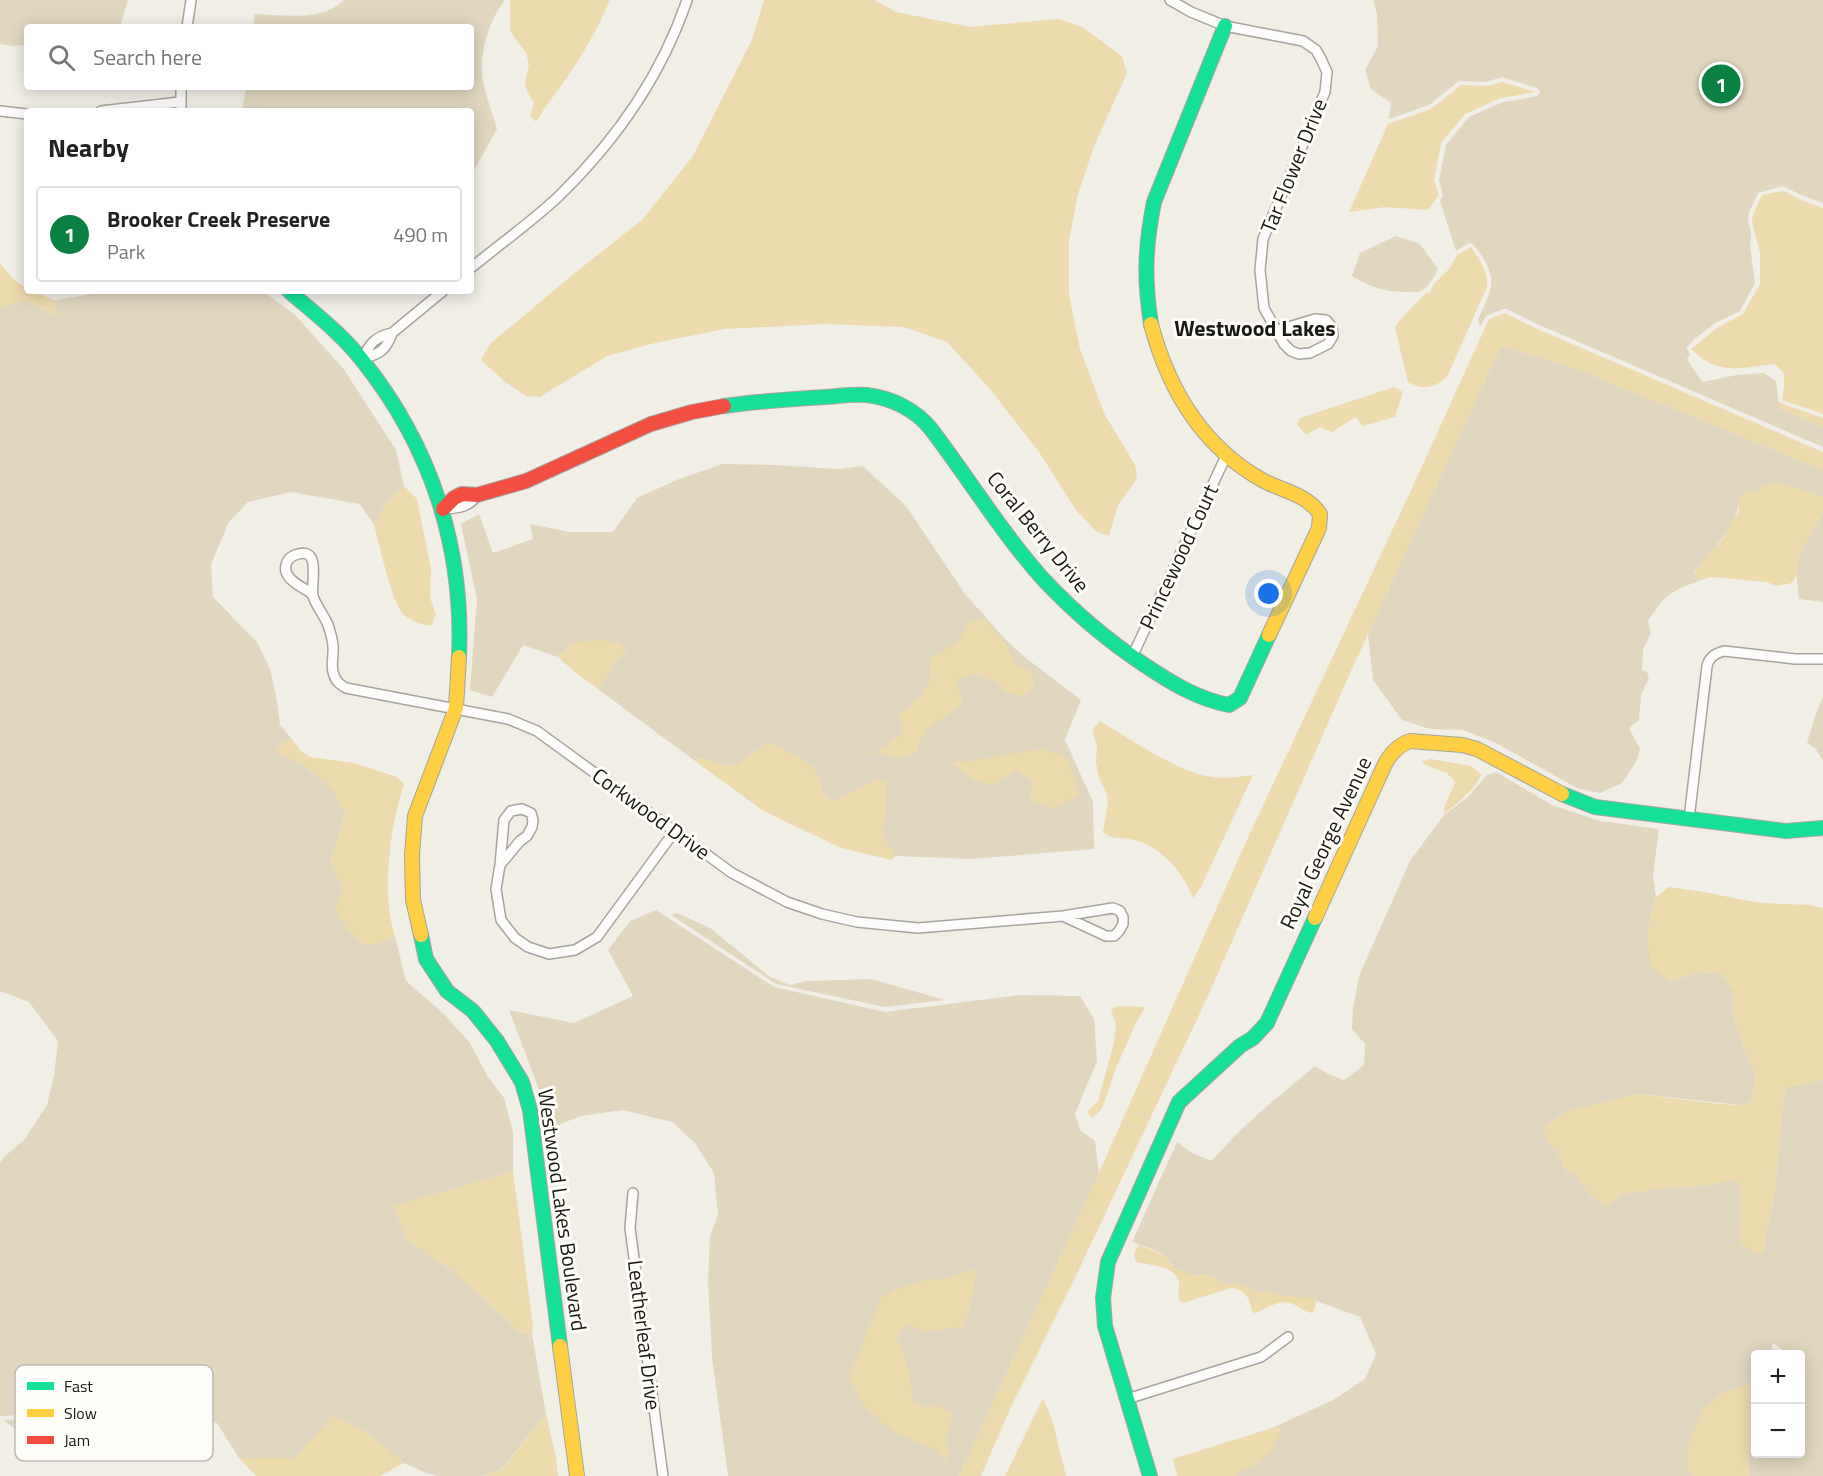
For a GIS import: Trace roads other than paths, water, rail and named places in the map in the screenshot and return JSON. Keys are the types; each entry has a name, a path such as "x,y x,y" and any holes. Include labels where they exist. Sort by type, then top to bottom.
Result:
{"street":[{"path":"187,24 191,0"},
{"path":"474,266 558,197 618,130 640,98 663,56 687,0"},
{"name":"Tar Flower Drive","path":"1170,0 1191,12 1225,26 1303,40 1316,50 1327,72 1325,92 1263,239 1260,284 1264,308 1275,331 1291,351 1299,354 1310,353 1328,344 1333,336 1332,327 1326,320 1315,319 1275,331"},
{"name":"Coral Berry Drive","path":"443,509 457,496 467,493 477,495 540,476 666,418 770,400 866,395 893,400 922,419 1029,562 1095,630 1170,681 1213,703 1229,705 1240,698 1246,686 1319,528 1320,514 1311,503 1266,482 1226,456 1193,419 1170,382 1150,324 1145,279 1148,224 1154,202 1225,26"},
{"path":"149,108 180,106 180,90"},
{"path":"0,111 24,114"},
{"name":"Westwood Lakes Boulevard","path":"293,294 335,330 362,359 392,401 421,453 443,509 453,553 458,602 459,650 456,708 415,816 412,855 413,900 426,958 447,992 473,1011 497,1041 522,1082 530,1110 577,1476"},
{"path":"362,359 370,344 381,335 392,333 439,294"},
{"name":"Princewood Court","path":"1132,657 1226,456"},
{"name":"Corkwood Drive","path":"312,594 328,624 333,647 333,674 338,683 346,688 508,719 537,731 732,873 787,902 822,914 857,922 918,928 1063,916 1113,908 1120,911 1124,924 1114,936 1106,936 1063,916"},
{"path":"1689,819 1707,666 1711,658 1724,651 1795,659 1823,659"},
{"name":"Royal George Avenue","path":"1150,1476 1105,1326 1103,1298 1108,1262 1179,1102 1253,1038 1267,1023 1385,764 1394,750 1410,741 1477,748 1569,798 1595,807 1786,831 1823,828"},
{"path":"500,865 527,836 532,827 531,813 522,809 511,811 504,820 496,889 501,920 515,938 528,947 549,954 575,950 597,937 674,832"},
{"name":"Leatherleaf Drive","path":"633,1193 630,1228 663,1476"},
{"path":"1127,1399 1261,1357 1288,1337"}],"place":[{"name":"Brooker Creek Preserve","path":"1721,84"}],"district":[{"name":"Westwood Lakes","path":"1255,328"}]}
